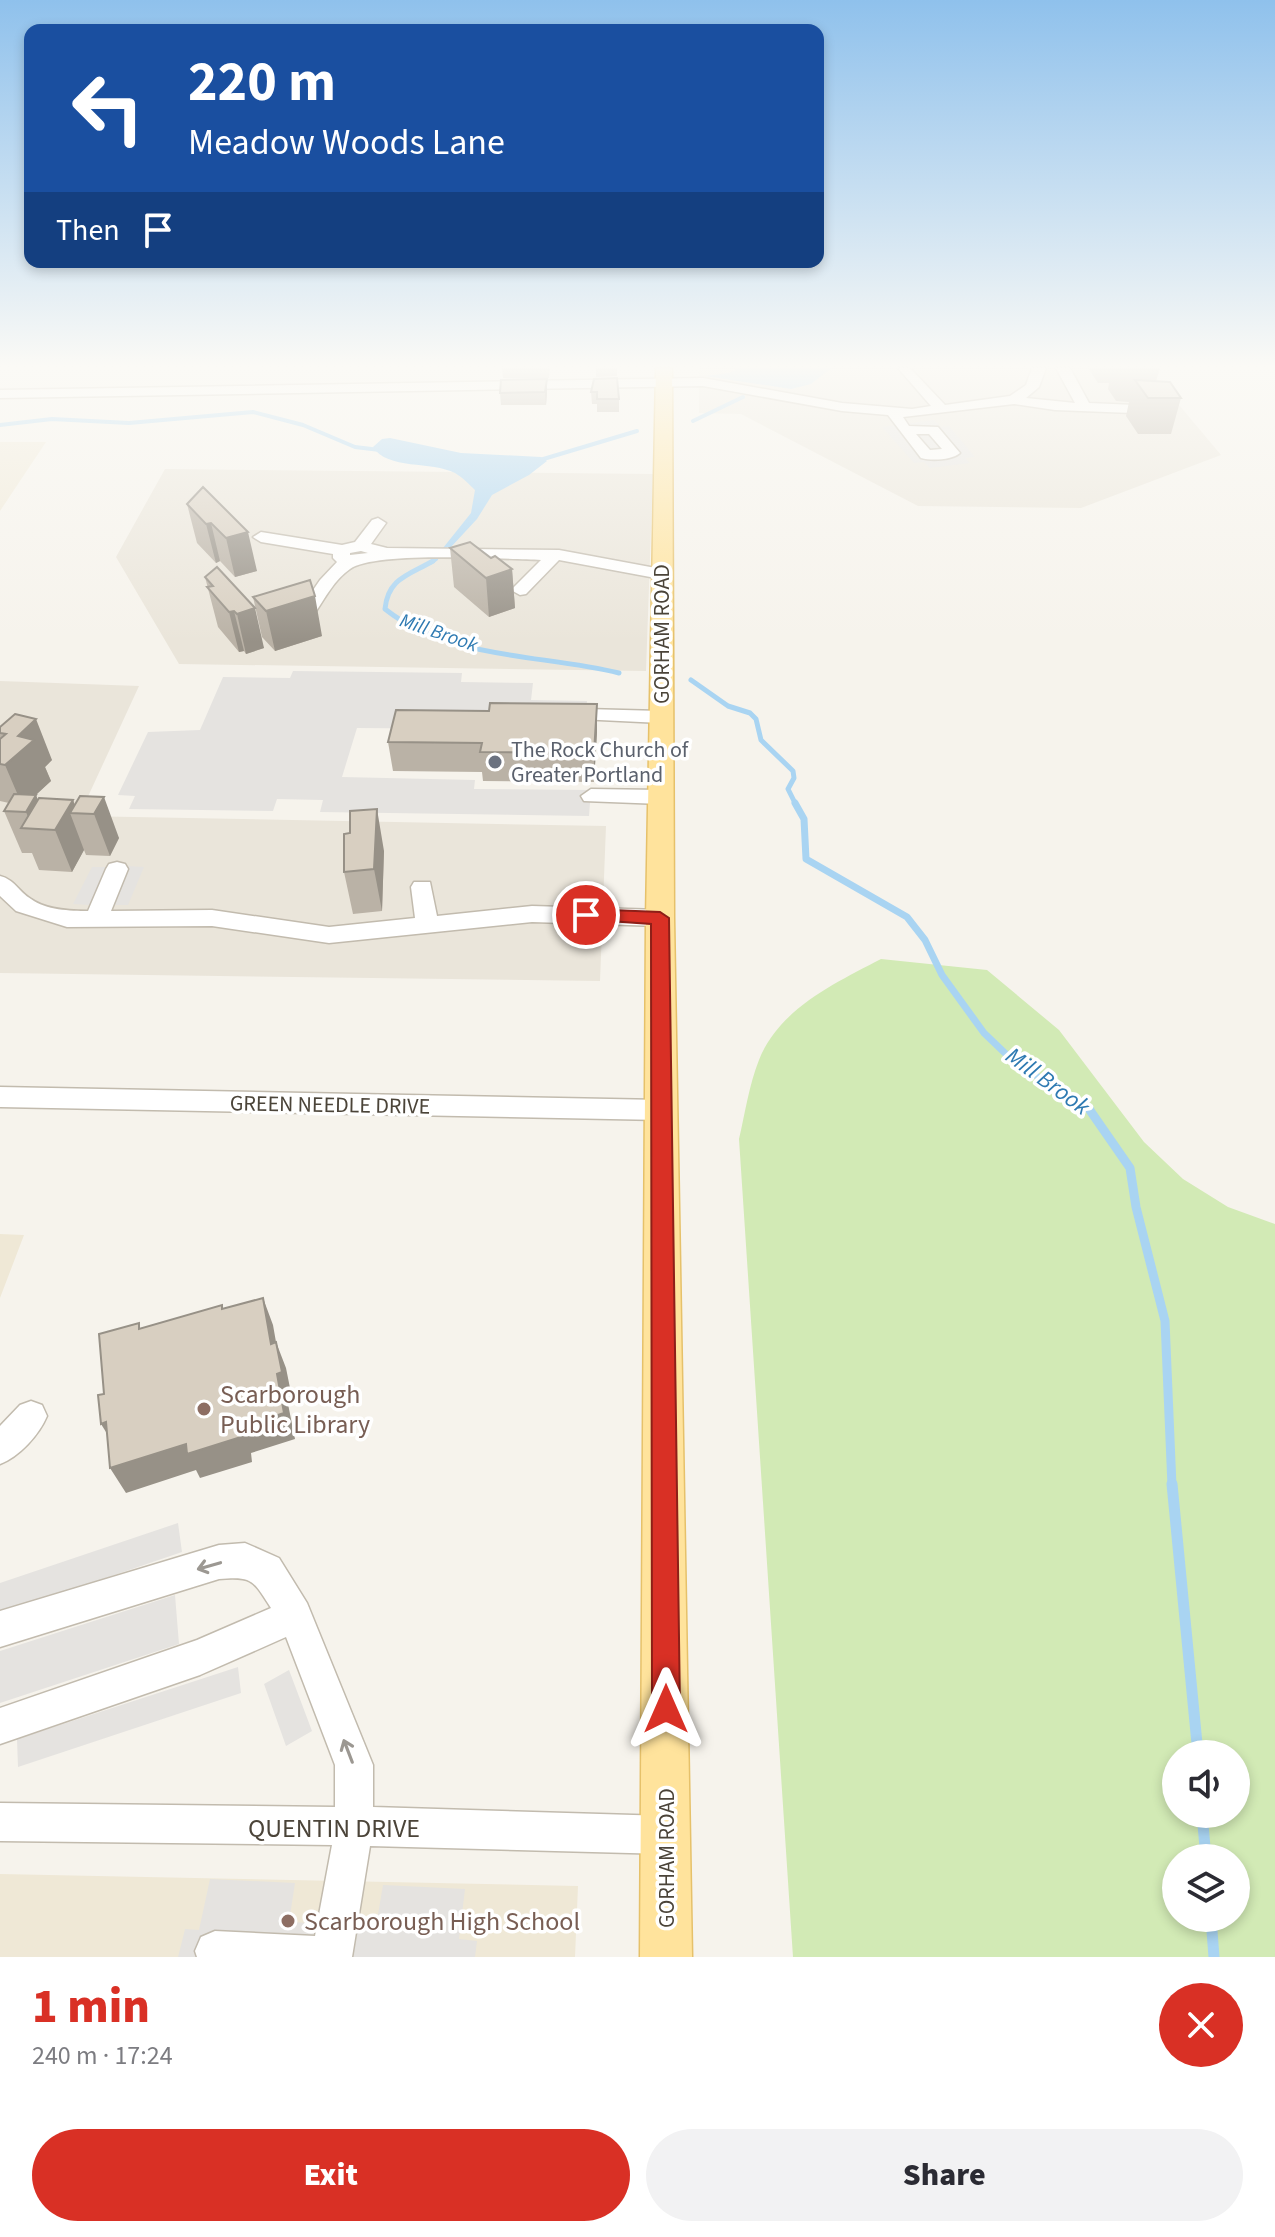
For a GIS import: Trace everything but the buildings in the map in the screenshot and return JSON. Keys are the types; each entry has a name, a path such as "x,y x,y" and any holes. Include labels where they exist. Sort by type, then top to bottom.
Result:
{"main road":[{"name":"GORHAM ROAD","path":"663,459 660,918 666,1957"}],"street":[{"path":"309,609 345,556 361,546 378,523"},
{"path":"261,537 345,556 387,553 555,555 661,574"},
{"path":"361,546 387,553"},
{"path":"520,590 555,555"},
{"path":"586,715 661,717"},
{"path":"591,796 661,797"},
{"path":"96,920 117,869"},
{"path":"0,883 24,906 67,919 212,918 329,935 532,914 660,918"},
{"path":"422,887 427,925"},
{"name":"GREEN NEEDLE DRIVE","path":"0,1097 661,1110"},
{"path":"0,1449 31,1416"},
{"path":"0,1629 233,1560 258,1564 267,1570 295,1615 354,1765 354,1828 332,1957 215,1951"},
{"path":"0,1726 200,1657 295,1615"},
{"name":"QUENTIN DRIVE","path":"0,1822 470,1827 667,1835"}],"shaded area":[{"path":"0,459 34,459 0,511"},
{"path":"828,459 1210,459 1081,508 918,506"},
{"path":"911,459 966,459 970,463 930,468 924,462 914,463"},
{"path":"165,469 653,474 646,671 179,664 116,557"},
{"path":"293,671 462,673 461,682 533,683 531,700 587,701 585,723 484,729 357,728 342,777 475,780 474,789 591,790 589,816 320,812 323,800 277,799 273,811 129,809 135,796 118,795 148,732 200,730 223,677 290,678"},
{"path":"0,681 139,686 79,816 606,826 600,981 0,973"},
{"path":"127,866 144,867 128,905 111,905"},
{"path":"92,867 108,867 90,905 73,904"},
{"path":"0,1234 24,1235 0,1298"},
{"path":"178,1523 182,1552 0,1614 0,1583"},
{"path":"175,1595 179,1644 0,1703 0,1651"},
{"path":"238,1667 241,1693 18,1767 17,1739"},
{"path":"289,1670 312,1731 286,1746 264,1684"},
{"name":"Scarborough High School","path":"0,1874 578,1886 575,1957 0,1957"},
{"path":"210,1879 295,1883 289,1922 376,1926 383,1885 465,1889 459,1939 477,1941 475,1957 178,1957 185,1929 199,1930"}],"green space":[{"path":"881,959 987,970 1059,1030 1144,1142 1183,1179 1228,1207 1275,1224 1275,1957 793,1957 739,1139 752,1079 768,1042 794,1012 827,988"}],"water":[{"path":"389,459 547,461 529,475 492,495 477,519 451,547 443,548 471,513 475,490 458,475 445,469"}],"waterway":[{"name":"Mill Brook","path":"433,561 395,584 390,590 385,609 410,626 467,647 619,673"},
{"name":"Mill Brook","path":"691,680 728,706 750,713 756,719 761,740 793,771 794,778 788,789 795,803"},
{"name":"Mill Brook","path":"795,803 804,819 806,859 907,917 925,940 942,975 984,1033 1007,1055 1087,1106"},
{"name":"Mill Brook","path":"1087,1106 1130,1168 1136,1207 1165,1321 1172,1486"},
{"name":"Mill Brook","path":"1172,1484 1197,1740"},
{"name":"Mill Brook","path":"1203,1828 1205,1844"},
{"name":"Mill Brook","path":"1212,1932 1214,1957"}],"place":[{"name":"The Rock Church of Greater Portland","path":"495,762"},
{"name":"Scarborough Public Library","path":"204,1409"},
{"name":"Scarborough High School","path":"288,1921"}],"route":[{"path":"586,915 660,918 666,1709"}]}
